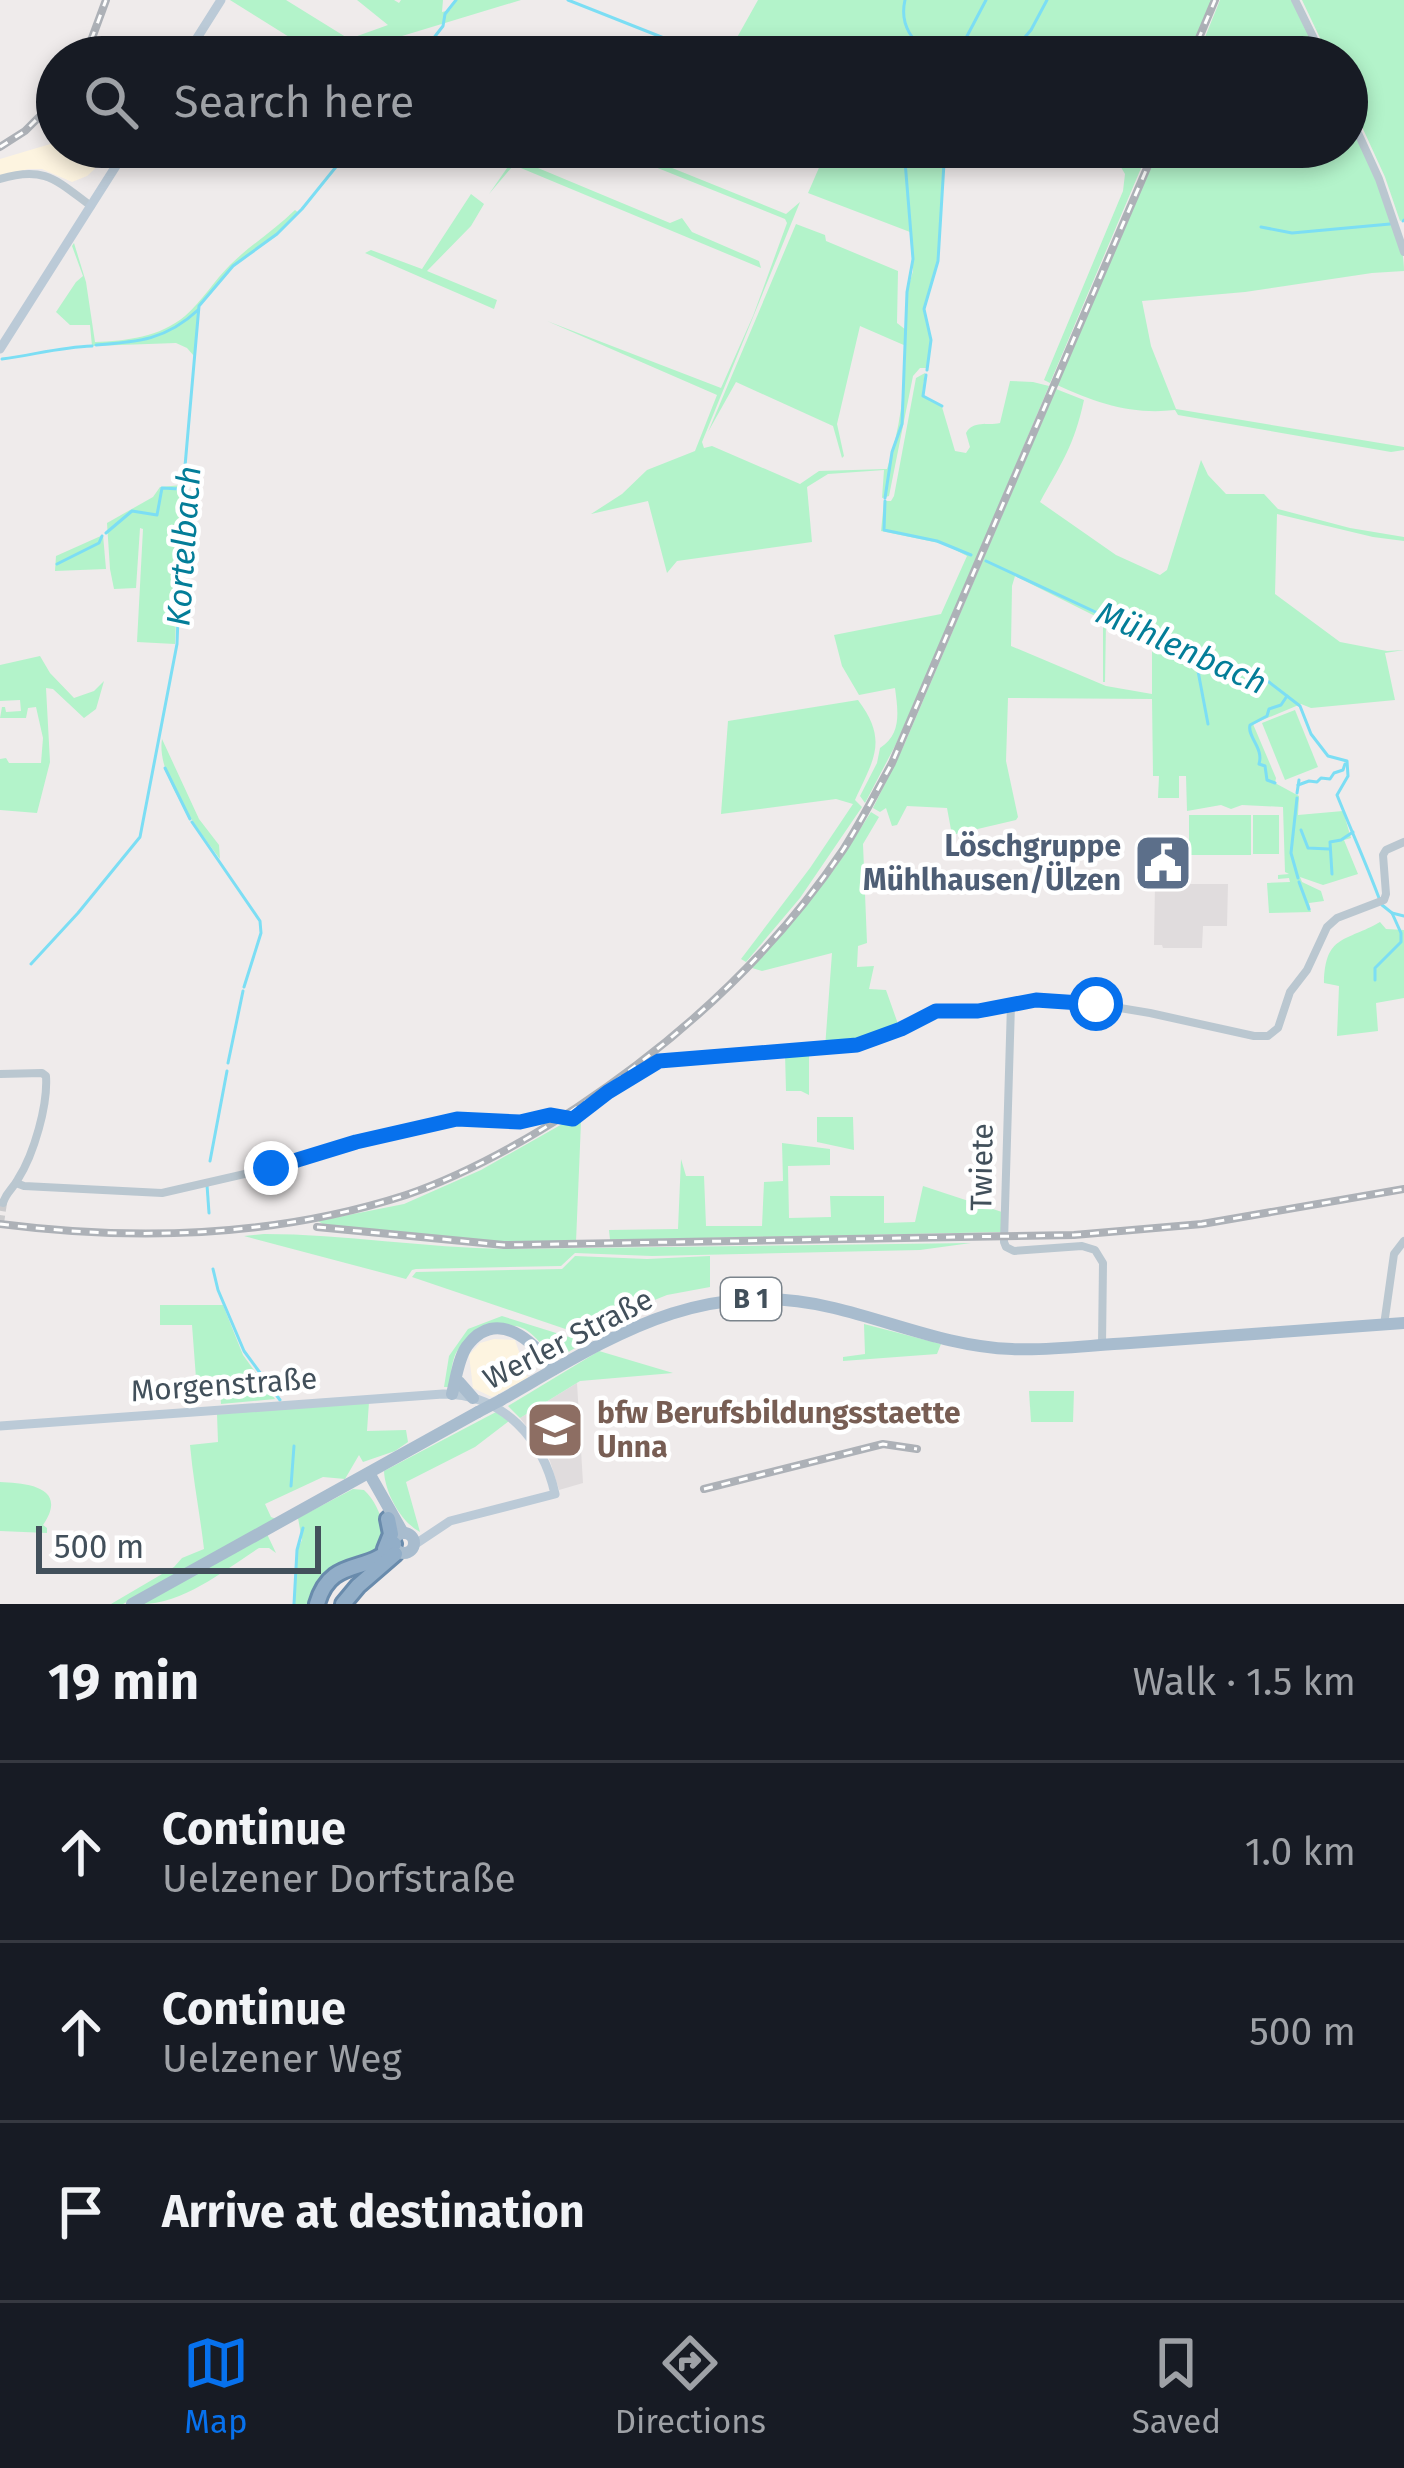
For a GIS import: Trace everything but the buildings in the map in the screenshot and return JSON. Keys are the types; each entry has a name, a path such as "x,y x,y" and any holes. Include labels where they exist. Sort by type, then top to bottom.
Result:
{"highway":[{"path":"378,1558 390,1540 388,1519"},
{"path":"317,1604 338,1571 378,1558 406,1541"},
{"path":"343,1604 406,1541"}],"main road":[{"path":"198,36 221,0"},
{"path":"0,350 114,168"},
{"name":"Werler Straße","path":"348,1485 609,1339 685,1308 745,1299 807,1303 949,1340 1003,1348 1404,1324"},
{"path":"406,1541 450,1521 555,1494 548,1466 530,1436 501,1410 456,1390 466,1347 490,1330 519,1333 536,1347 551,1371"},
{"name":"Morgenstraße","path":"0,1426 456,1390"},
{"path":"366,1474 406,1541"},
{"path":"366,1474 388,1519 406,1541"},
{"path":"348,1485 364,1485 373,1492"},
{"name":"B 1","path":"132,1604 348,1485"}],"street":[{"path":"1295,0 1313,36"},
{"path":"1368,155 1404,252"},
{"path":"0,179 44,174 93,203"},
{"path":"79,192 104,184"},
{"path":"16,1183 161,1192 448,1120 520,1122 548,1115 575,1119 659,1061 848,1046 885,1035 931,1012 978,1011 1036,1000 1078,1001 1259,1037 1273,1034 1324,932 1337,918 1384,900 1383,855 1404,842"},
{"name":"Twiete","path":"1011,1004 1005,1244 1014,1251 1082,1246 1095,1250 1103,1263 1106,1340"},
{"path":"0,1074 45,1074 46,1104 16,1183 3,1203"},
{"path":"1384,1325 1390,1267 1404,1241"}],"shaded area":[{"path":"36,148 36,168 96,168 72,182 42,169 0,177 0,159"},
{"path":"1155,884 1228,884 1227,926 1203,926 1202,948 1154,945"},
{"path":"515,1340 528,1378 492,1397 473,1388 469,1355 480,1343"},
{"name":"bfw Berufsbildungsstaette Unna","path":"577,1383 583,1483 559,1490 550,1461 520,1418"}],"green space":[{"path":"230,0 286,0 344,36 288,36"},
{"path":"357,0 443,0 442,12 457,0 521,0 402,36 357,36 388,25"},
{"path":"758,0 1212,0 1197,36 738,36"},
{"path":"1220,0 1293,0 1310,36 1205,36"},
{"path":"1302,0 1404,0 1404,219 1400,221 1368,140 1368,36 1319,36"},
{"path":"1368,158 1392,212 1404,271 1142,301 1151,346 1176,409 1404,450 1391,452 1178,415 1175,410 1129,409 1057,385 1150,168 1368,168"},
{"path":"521,168 538,168 670,223 682,218 692,232 759,261 761,268"},
{"path":"658,168 672,168 786,214 800,202 702,442 704,448 712,446 800,484 819,471 887,469 901,409 906,346 860,326 837,424 842,458 833,426 736,382 708,432 796,224 898,271 897,323 906,330 913,271 910,232 808,193 819,168 944,168 938,261 925,309 931,340 927,368 913,376 889,496 882,498 884,470 828,474 807,487 812,542 677,561 667,573 648,501 591,514 647,470 695,451 717,395 547,321 721,388 753,316 785,219"},
{"path":"1121,168 1141,168 1050,383 1044,380 1123,191"},
{"path":"471,194 484,204 471,226 427,271 497,300 494,309 365,253 371,250 422,269"},
{"path":"295,210 299,213 233,266 199,306 194,356 176,343 92,346 90,325 70,325 56,312 83,276 74,243 86,282 95,342 131,339 165,329 185,316 230,265"},
{"path":"925,373 922,395 942,407 955,451 966,453 969,429 1000,423 1010,381 1049,386 940,645 865,803 860,796 880,748 895,729 895,688 859,695 842,666 834,635 941,614 967,556 944,544 881,531 884,501 894,496 916,378"},
{"path":"1056,389 1084,400 1071,442 1040,502 1116,555 1160,575 1167,570 1201,460 1226,494 1264,494 1278,509 1404,537 1404,541 1373,537 1277,514 1275,594 1340,642 1404,650 1385,653 1395,700 1311,708 1301,704 1253,724 1275,783 1299,796 1298,815 1343,811 1351,838 1344,840 1358,874 1323,885 1300,877 1321,891 1324,901 1309,903 1311,912 1269,913 1267,883 1290,882 1289,878 1278,879 1278,875 1289,874 1285,872 1283,807 1231,809 1221,805 1187,811 1186,776 1179,776 1179,798 1158,798 1159,776 1153,776 1152,699 1008,698 1006,761 1018,817 952,835 947,808 907,806 892,826 886,808 880,812 873,808","holes":["1015,576 1103,620 1103,682 1106,622 1152,636 1152,694 1106,686 1011,646"]},
{"path":"182,485 175,644 137,642 143,529 136,588 114,589 107,523 153,497 160,487"},
{"path":"103,535 106,569 55,571 56,556"},
{"path":"40,656 74,698 94,691 104,681 96,709 84,718 46,688 50,762 37,813 0,810 0,759 41,763 43,738 36,707 28,708 26,718 0,718 2,707 6,712 21,711 20,700 0,701 0,665"},
{"path":"858,700 875,739 872,762 855,800 862,807 800,898 746,962 741,959 853,804 836,799 721,814 728,721"},
{"path":"1295,710 1318,767 1285,780 1262,723"},
{"path":"162,739 199,819 219,845 220,859 172,785"},
{"path":"871,812 879,817 863,844 867,943 858,946 857,967 874,966 869,989 886,990 898,1024 908,1021 908,1026 825,1048 832,953 762,971 752,968 836,867"},
{"path":"1189,815 1251,815 1251,855 1189,855"},
{"path":"1253,815 1279,815 1279,854 1253,854"},
{"path":"1380,922 1386,929 1404,930 1404,998 1376,1003 1378,1031 1337,1036 1339,986 1324,983 1328,956 1340,942"},
{"path":"809,1052 809,1095 786,1091 785,1053"},
{"path":"817,1117 853,1117 854,1150 817,1142"},
{"path":"581,1122 576,1242 505,1243 326,1226 318,1221 404,1204 481,1170 564,1123"},
{"path":"782,1143 830,1149 830,1165 788,1166 789,1218 831,1217 830,1196 884,1196 884,1223 915,1222 923,1186 1005,1213 1004,1232 610,1240 609,1230 678,1229 681,1159 686,1176 704,1176 706,1226 762,1226 764,1182 783,1181"},
{"path":"244,1236 506,1249 971,1243 920,1250 652,1256 575,1253 561,1266 416,1269 406,1279"},
{"path":"575,1256 710,1256 710,1287 667,1295 586,1336 412,1277 416,1272 562,1269"},
{"path":"160,1305 223,1305 243,1355 275,1399 221,1404 219,1376 196,1378 192,1325 160,1325"},
{"path":"502,1316 585,1342 555,1360 528,1331 501,1327 459,1348 449,1387 444,1387 449,1356 468,1329"},
{"path":"864,1324 941,1344 937,1354 843,1361 843,1357 865,1354"},
{"path":"599,1351 673,1373 580,1381 520,1418 508,1406"},
{"path":"1029,1391 1074,1391 1073,1422 1031,1422"},
{"path":"369,1402 367,1431 406,1430 408,1442 363,1462 359,1455 345,1479 323,1477 265,1504 276,1519 123,1604 111,1604 204,1549 190,1445 218,1442 217,1414"},
{"path":"496,1412 509,1421 475,1447 406,1482 420,1532 395,1506 384,1471"},
{"path":"0,1482 32,1486 48,1495 50,1512 43,1525 47,1533 0,1531"},
{"path":"353,1489 364,1490 373,1501 387,1540 373,1552 333,1568 311,1604 294,1604 297,1550 302,1540 298,1518"},
{"path":"267,1534 276,1553 259,1548 188,1592 141,1604"}],"waterway":[{"name":"Kortelbach","path":"435,36 456,0"},
{"path":"568,0 659,36"},
{"path":"905,0 904,18 912,36"},
{"path":"967,36 986,0"},
{"path":"1026,36 1047,0"},
{"name":"Kortelbach","path":"31,964 140,837 177,644 183,489 199,306 233,266 302,209 335,168"},
{"path":"885,498 902,424 907,292 913,259 906,168"},
{"path":"927,370 931,340 924,309 938,261 944,168"},
{"path":"1261,227 1292,233 1390,224"},
{"path":"96,345 151,338 198,310"},
{"path":"2,359 92,346"},
{"path":"926,375 923,396 942,406"},
{"path":"106,533 132,511 157,515 162,488 180,489"},
{"path":"885,501 884,530 937,541 971,555"},
{"path":"57,564 99,543 102,536"},
{"name":"Mühlenbach","path":"986,561 1119,623 1269,682 1300,706 1311,734 1328,756 1347,761 1348,776 1337,795 1379,898"},
{"path":"1194,650 1208,724"},
{"path":"1275,783 1267,780 1265,766 1259,764 1250,725 1287,696"},
{"path":"1298,785 1330,779 1345,764"},
{"path":"165,768 190,819"},
{"path":"1297,793 1299,780"},
{"path":"1297,798 1291,853 1298,878"},
{"path":"192,822 260,921 261,933 244,987"},
{"path":"1301,830 1308,848 1329,849"},
{"path":"1332,874 1330,842 1353,832"},
{"path":"1299,882 1309,909"},
{"name":"Mühlenbach","path":"1382,905 1404,916"},
{"path":"1375,980 1375,968 1401,942 1392,913"},
{"path":"228,1063 243,991"},
{"path":"210,1161 227,1071"},
{"path":"207,1185 209,1213"},
{"path":"213,1269 244,1351 280,1400"},
{"path":"291,1486 294,1446"},
{"path":"294,1604 303,1528"}],"tunnel":[{"path":"0,1223 3,1203"}],"railway":[{"path":"93,36 106,0"},
{"path":"1200,36 1215,0"},
{"path":"0,147 36,120"},
{"path":"0,1224 102,1233 204,1232 307,1220 406,1195 494,1157 576,1108 652,1053 722,992 816,888 892,763 1147,168"},
{"path":"317,1227 504,1245 1074,1235 1202,1224 1404,1189"},
{"path":"704,1489 883,1444 917,1449"}],"place":[{"name":"Löschgruppe Mühlhausen/Ülzen","path":"1163,863"},
{"name":"bfw Berufsbildungsstaette Unna","path":"555,1430"}],"route":[{"path":"271,1168 457,1119 504,1123 550,1115 573,1119 659,1061 857,1045 936,1011 978,1011 1036,1000 1096,1004"}]}
